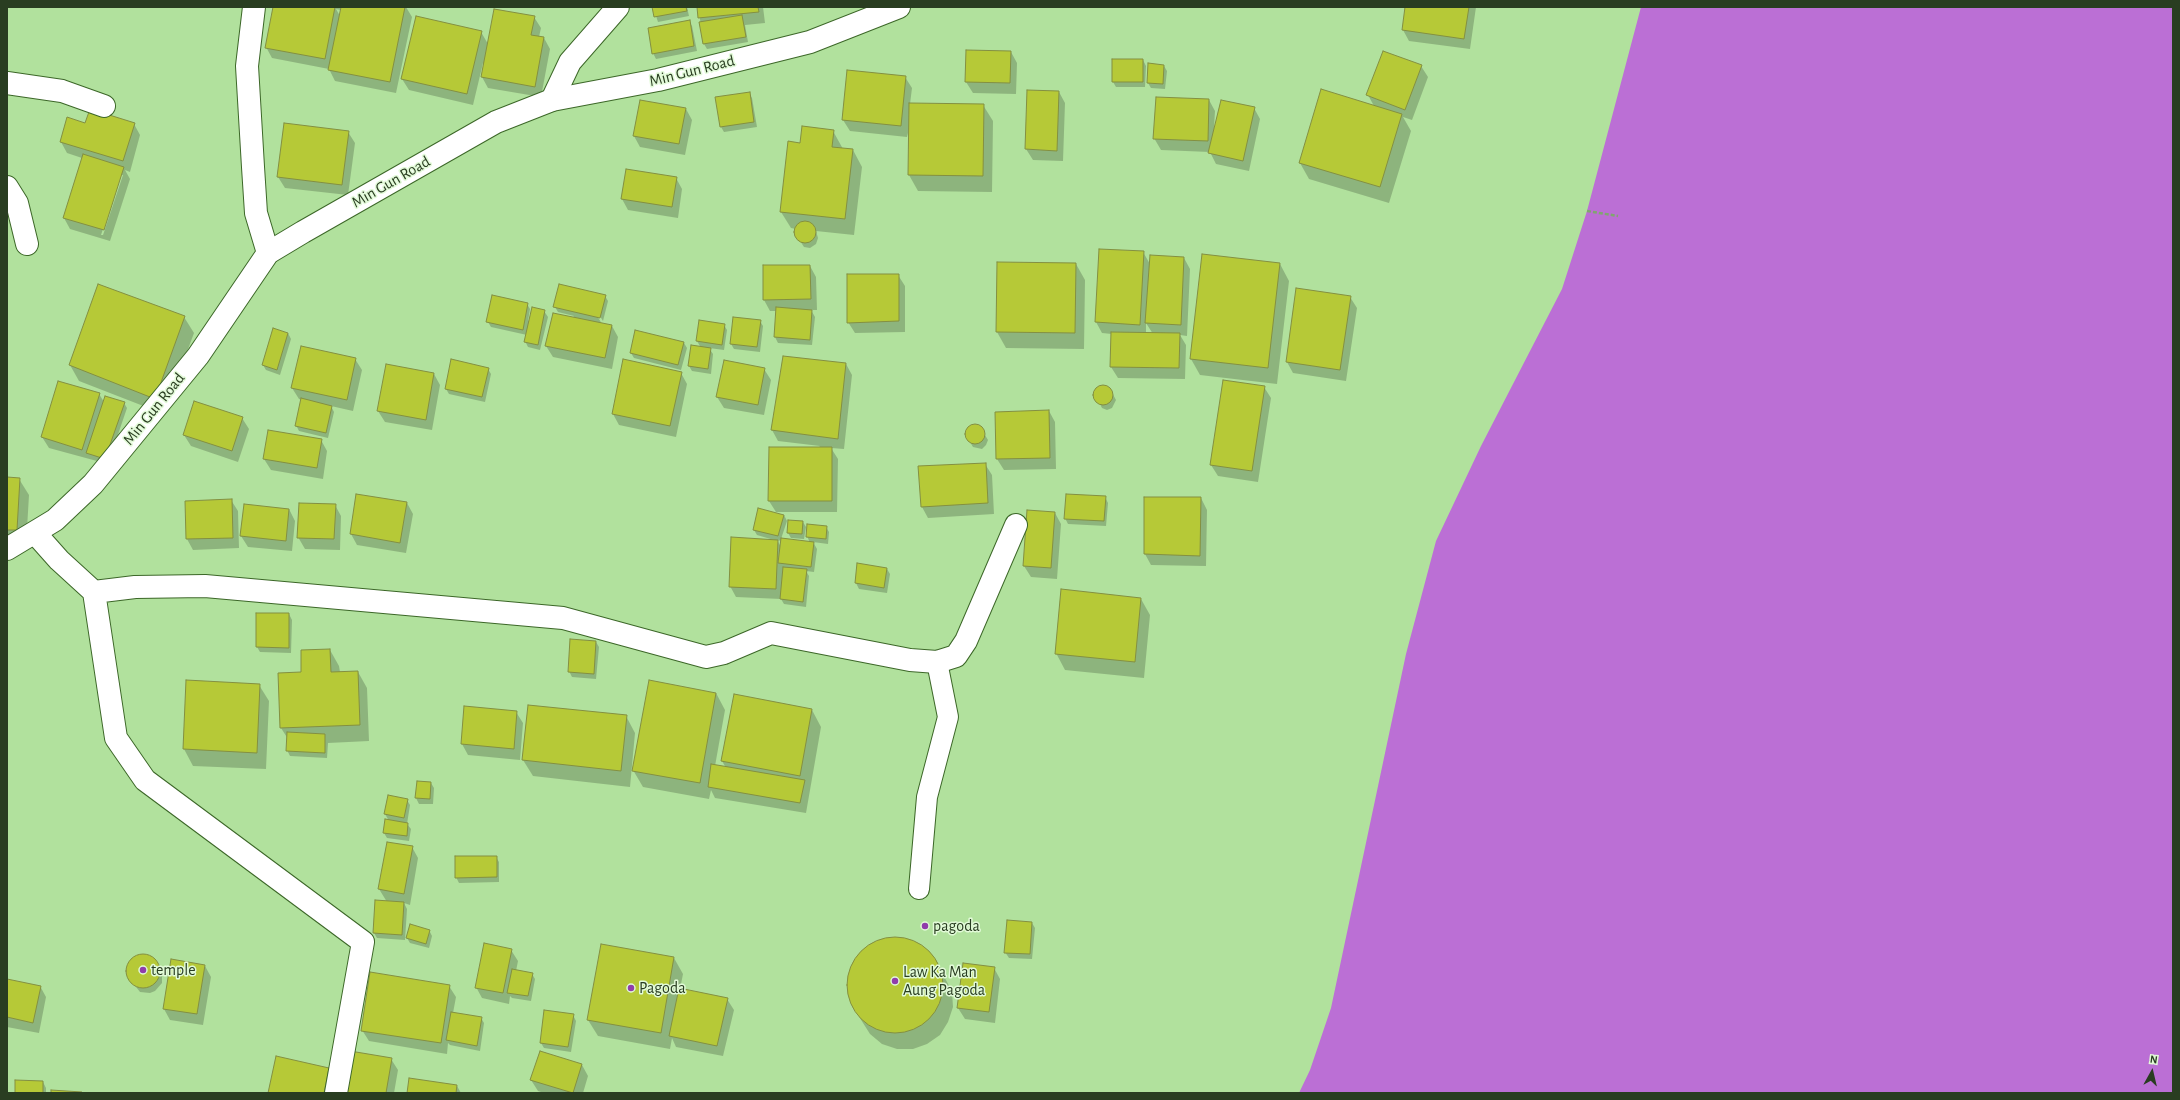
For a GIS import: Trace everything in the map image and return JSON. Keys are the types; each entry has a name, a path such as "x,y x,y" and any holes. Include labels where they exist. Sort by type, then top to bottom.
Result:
{"street":[{"path":"254,7 247,66 256,213 268,254"},
{"path":"552,100 570,62 618,7"},
{"name":"Min Gun Road","path":"7,549 55,520 93,484 198,356 268,254 496,122 552,100 658,80 810,42 899,7"},
{"path":"7,83 62,91 104,106"},
{"path":"7,187 18,203 27,244"},
{"path":"94,592 135,587 205,586 563,618 706,658 724,653 771,633 910,660 937,662 956,656 966,641 1016,525"},
{"path":"35,533 59,560 94,592 116,738 145,780 363,942 336,1093"}],"lane":[{"path":"919,889 927,797 948,717 937,662"}],"path":[{"path":"1587,211 1618,216"}],"shaded area":[{"path":"1641,7 2173,7 2173,1093 1299,1093 1310,1070 1331,1008 1406,654 1436,541 1481,446 1562,289 1587,211"}],"building":[{"path":"273,7 335,7 325,59 265,48"},
{"path":"341,7 405,7 390,82 328,70"},
{"path":"652,7 686,7 687,11 654,17"},
{"path":"697,7 758,7 759,12 698,18"},
{"path":"1405,7 1469,7 1464,39 1402,30"},
{"path":"494,9 535,16 531,35 544,37 535,87 481,77"},
{"path":"742,15 746,37 703,44 699,22"},
{"path":"416,16 482,31 467,94 401,79"},
{"path":"690,20 694,46 652,54 648,28"},
{"path":"966,50 1011,51 1010,83 965,82"},
{"path":"1383,51 1422,65 1405,110 1366,95"},
{"path":"1112,59 1143,59 1143,82 1112,82"},
{"path":"1148,63 1164,65 1163,84 1147,83"},
{"path":"847,70 906,76 901,126 842,120"},
{"path":"1321,89 1402,114 1380,187 1299,163"},
{"path":"1027,90 1059,91 1057,151 1025,149"},
{"path":"750,92 754,122 720,127 715,97"},
{"path":"1156,97 1209,99 1208,141 1153,139"},
{"path":"640,100 686,108 679,144 633,136"},
{"path":"1221,100 1255,107 1243,161 1208,153"},
{"path":"909,103 984,104 983,176 908,175"},
{"path":"90,109 135,123 123,161 60,142 67,117 85,123"},
{"path":"284,123 349,131 342,185 277,177"},
{"path":"802,126 834,130 832,147 853,149 845,219 780,212 788,141 800,143"},
{"path":"83,154 124,167 104,230 63,218"},
{"path":"626,169 677,177 672,207 621,199"},
{"path":"805,221 813,224 816,232 813,240 805,243 797,240 794,232 797,224"},
{"path":"1099,249 1144,251 1140,325 1095,322"},
{"path":"1202,254 1280,263 1268,368 1190,359"},
{"path":"1150,255 1184,257 1181,325 1145,323"},
{"path":"997,262 1076,263 1075,333 996,332"},
{"path":"763,265 810,265 811,299 763,300"},
{"path":"847,274 899,274 899,321 847,323"},
{"path":"98,284 185,316 155,399 69,365"},
{"path":"559,284 606,295 600,318 553,307"},
{"path":"1296,288 1351,296 1340,370 1286,362"},
{"path":"492,295 528,303 523,330 486,322"},
{"path":"532,307 545,310 538,345 524,342"},
{"path":"776,307 812,310 810,340 774,337"},
{"path":"553,313 612,325 605,358 545,346"},
{"path":"733,317 761,320 757,347 730,344"},
{"path":"699,320 725,324 722,345 696,341"},
{"path":"273,328 288,333 277,370 262,365"},
{"path":"635,330 684,342 678,365 630,353"},
{"path":"1111,332 1180,333 1179,368 1110,367"},
{"path":"691,345 711,348 708,369 688,366"},
{"path":"301,346 356,358 347,400 291,388"},
{"path":"783,356 846,363 838,439 771,430"},
{"path":"451,359 489,368 482,397 445,389"},
{"path":"623,359 682,372 670,426 612,414"},
{"path":"724,360 765,368 758,405 716,397"},
{"path":"386,364 434,373 426,420 377,411"},
{"path":"1223,380 1265,386 1252,471 1210,465"},
{"path":"58,381 100,393 82,450 41,437"},
{"path":"1103,385 1110,388 1113,395 1110,402 1103,405 1096,402 1093,395 1096,388"},
{"path":"105,396 125,402 105,459 86,453"},
{"path":"301,398 332,406 326,433 295,426"},
{"path":"194,401 243,417 232,451 183,435"},
{"path":"1049,410 1050,458 996,459 995,412"},
{"path":"975,424 982,427 985,434 982,441 975,444 968,441 965,434 968,427"},
{"path":"268,430 322,439 317,468 263,459"},
{"path":"769,447 832,447 832,501 768,501"},
{"path":"986,463 988,503 921,507 918,466"},
{"path":"7,477 20,478 17,530 7,530"},
{"path":"356,494 407,502 400,543 350,534"},
{"path":"1066,494 1106,496 1104,521 1064,519"},
{"path":"1144,497 1201,497 1200,556 1144,554"},
{"path":"232,499 233,538 186,539 185,501"},
{"path":"299,503 336,504 334,539 297,538"},
{"path":"244,504 289,509 286,541 240,536"},
{"path":"758,508 784,515 778,536 753,530"},
{"path":"1027,510 1055,512 1051,568 1023,566"},
{"path":"788,520 803,521 802,534 787,533"},
{"path":"807,524 827,526 826,539 806,537"},
{"path":"731,537 778,540 776,589 729,587"},
{"path":"781,538 814,542 811,567 778,563"},
{"path":"857,563 887,568 884,588 855,583"},
{"path":"783,567 807,569 803,602 780,599"},
{"path":"1061,589 1141,598 1135,662 1055,654"},
{"path":"256,613 289,613 289,648 256,647"},
{"path":"570,639 596,641 594,674 568,672"},
{"path":"330,649 331,672 358,671 360,725 280,728 278,673 301,672 301,650"},
{"path":"186,680 260,684 257,753 183,749"},
{"path":"649,680 716,693 700,783 632,771"},
{"path":"734,694 812,709 800,776 721,761"},
{"path":"528,705 627,715 621,771 522,760"},
{"path":"464,706 517,711 514,749 461,744"},
{"path":"287,732 325,734 325,753 286,751"},
{"path":"711,764 805,780 800,803 708,787"},
{"path":"417,781 431,782 430,799 415,798"},
{"path":"388,795 408,799 404,818 384,814"},
{"path":"385,819 408,823 407,836 383,833"},
{"path":"387,842 413,846 404,894 378,889"},
{"path":"455,856 497,856 497,877 455,878"},
{"path":"375,900 404,902 402,935 373,933"},
{"path":"1007,920 1032,922 1030,954 1004,953"},
{"path":"410,924 430,930 426,944 406,938"},
{"name":"Law Ka Man Aung Pagoda","path":"895,937 913,941 922,945 929,951 935,958 939,967 943,985 939,1003 935,1012 929,1019 922,1025 913,1029 895,1033 877,1029 868,1025 861,1019 855,1012 851,1003 847,985 851,967 855,958 861,951 868,945 877,941"},
{"path":"484,943 512,949 503,993 475,988"},
{"name":"Pagoda","path":"601,944 674,957 661,1033 587,1020"},
{"name":"temple","path":"140,954 146,954 150,955 157,961 160,971 159,978 153,985 146,988 140,988 136,987 129,981 126,974 126,968 127,964 133,957"},
{"path":"171,959 205,965 197,1014 163,1009"},
{"path":"963,963 995,967 989,1012 957,1008"},
{"path":"512,969 533,973 528,996 507,993"},
{"path":"370,972 450,985 441,1043 361,1031"},
{"path":"7,979 41,986 33,1023 7,1017"},
{"path":"679,988 728,998 717,1046 669,1036"},
{"path":"544,1010 574,1014 568,1047 540,1043"},
{"path":"451,1012 482,1017 477,1046 446,1040"},
{"path":"350,1051 392,1058 386,1093 343,1093"},
{"path":"540,1051 582,1064 573,1093 530,1080"},
{"path":"276,1056 329,1068 324,1093 268,1093"},
{"path":"409,1078 457,1085 456,1093 407,1093"},
{"path":"15,1080 43,1081 43,1093 15,1093"},
{"path":"51,1090 82,1092 82,1093 51,1093"}],"place":[{"name":"pagoda","path":"925,926"},
{"name":"temple","path":"143,970"},
{"name":"Law Ka Man Aung Pagoda","path":"895,981"},
{"name":"Pagoda","path":"631,988"}]}
